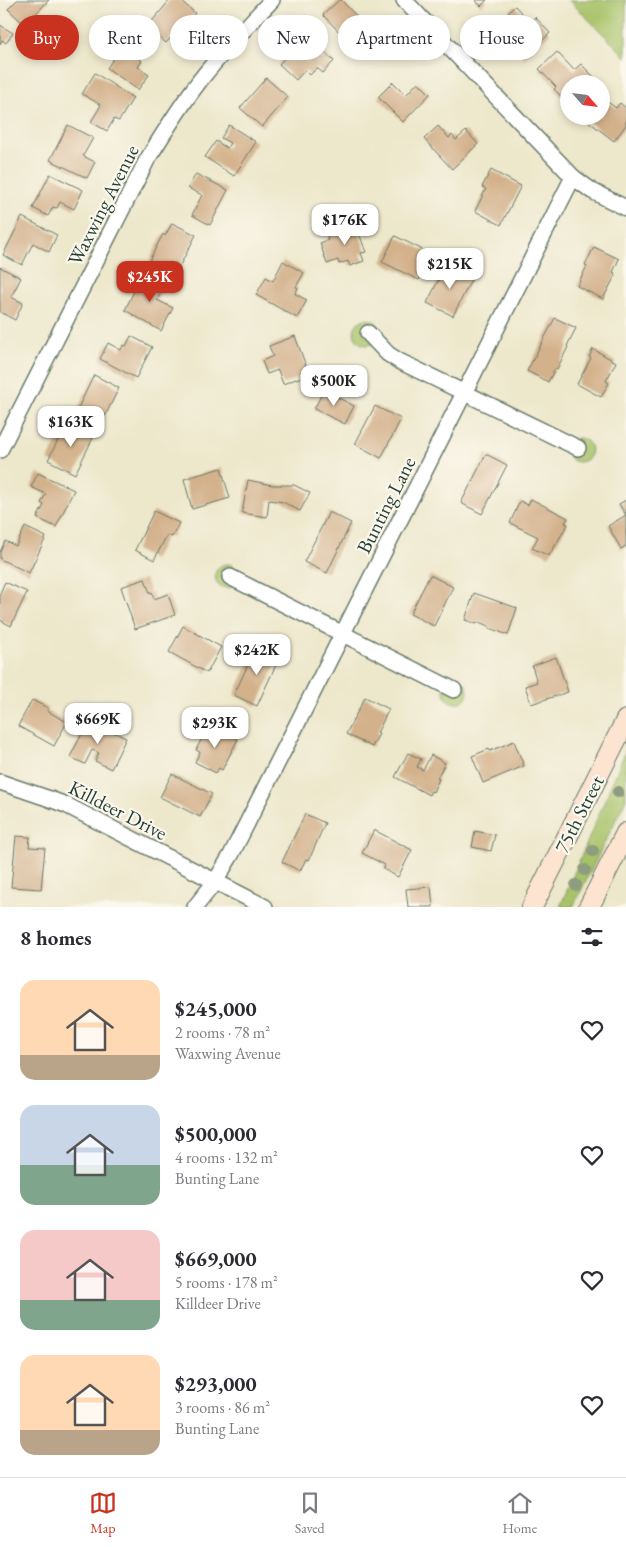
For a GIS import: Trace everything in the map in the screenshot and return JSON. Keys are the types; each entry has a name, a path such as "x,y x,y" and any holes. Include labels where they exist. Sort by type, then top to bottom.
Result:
{"main road":[{"name":"75th Street","path":"532,907 626,720"},
{"path":"589,907 626,833"}],"street":[{"name":"Waxwing Avenue","path":"0,450 147,160 203,75 233,40 272,0"},
{"path":"404,0 573,178 592,191 626,208"},
{"name":"Bunting Lane","path":"195,907 215,882 231,855 573,178"},
{"path":"368,333 388,354 399,361 578,448"},
{"path":"230,577 454,690"},
{"name":"Killdeer Drive","path":"0,782 66,806 215,882"},
{"path":"215,882 265,907"}],"green space":[{"path":"569,0 626,0 626,57"},
{"path":"367,319 376,323 380,332 376,341 367,345 358,341 354,332 358,323"},
{"path":"579,438 588,441 591,450 588,459 579,462 570,459 567,450 570,441"},
{"path":"227,564 232,565 238,571 238,581 232,587 227,588 222,587 216,581 215,576 216,571 222,565"},
{"path":"456,679 461,680 467,686 467,696 461,702 456,703 451,702 445,696 444,691 445,686 451,680"},
{"path":"626,750 626,799 573,907 560,907"}],"building":[{"path":"17,0 49,0 35,15 15,16 8,9"},
{"path":"170,0 180,0 195,13 193,15 170,15 170,39 166,43 160,38 160,15 157,15"},
{"path":"341,0 355,15 338,15 338,31 328,20 328,15 323,15"},
{"path":"475,0 487,0 481,6"},
{"path":"515,6 523,15 506,15"},
{"path":"542,24 550,33 542,41"},
{"path":"0,25 13,33 6,43 2,40 0,44"},
{"path":"557,52 574,70 581,64 592,75 560,75 560,95 554,89 556,87 539,69"},
{"path":"328,55 334,61 323,73 317,68 310,75 305,70 296,80 279,64 283,60 328,60"},
{"path":"112,60 140,60 142,61 138,67 149,75 138,90 107,68"},
{"path":"95,73 133,98 119,121 114,119 107,131 91,122 101,105 82,94"},
{"path":"266,78 288,97 262,127 240,108"},
{"path":"393,82 406,95 418,82 430,94 403,122 378,97"},
{"path":"620,103 626,108 626,125 614,141 593,125 610,125 610,104 616,108"},
{"path":"68,125 93,138 83,156 95,162 87,178 50,160"},
{"path":"229,125 256,142 234,176 205,157 216,141 227,148 230,143 221,138"},
{"path":"438,126 449,138 452,135 456,140 466,131 478,144 452,169 424,139"},
{"path":"491,170 521,186 501,225 475,211 486,189 482,187"},
{"path":"50,174 83,190 74,209 60,202 57,208 53,207 48,216 33,208"},
{"path":"196,174 228,190 210,225 192,215 202,195 188,188"},
{"path":"22,217 57,235 49,252 33,243 22,265 3,255"},
{"path":"354,220 366,252 361,253 364,261 350,266 348,261 339,264 338,260 327,264 320,243 328,240 327,237 342,232 340,225"},
{"path":"172,223 196,235 175,275 149,261 163,234 165,236"},
{"path":"395,236 431,254 419,280 382,262"},
{"path":"594,247 619,259 613,272 615,276 603,299 577,286"},
{"path":"283,261 304,273 296,287 298,288 295,294 307,300 297,318 256,295 266,277 273,281"},
{"path":"446,265 472,278 453,316 427,303"},
{"path":"0,267 21,278 11,297 23,303 15,320 0,312"},
{"path":"148,274 166,283 157,300 173,308 161,331 125,310 136,287 140,289"},
{"path":"555,318 576,328 557,369 555,369 548,382 527,371"},
{"path":"131,336 152,347 136,378 100,359 108,343 121,350 123,345 126,346"},
{"path":"295,336 309,374 283,384 278,370 267,374 262,361 273,356 269,346"},
{"path":"593,349 616,362 606,381 609,383 601,397 577,384 591,358 589,357"},
{"path":"94,375 119,388 101,424 76,412"},
{"path":"324,390 354,406 345,424 314,409"},
{"path":"375,406 401,419 381,458 355,444"},
{"path":"67,422 94,436 75,474 48,460"},
{"path":"486,454 507,465 482,514 461,503"},
{"path":"221,468 230,498 192,509 184,479"},
{"path":"38,473 74,490 56,527 37,518 44,505 41,503 46,494 31,487"},
{"path":"248,480 272,485 294,485 310,493 300,511 283,502 269,500 267,517 242,513"},
{"path":"531,499 568,518 565,523 568,524 549,556 532,548 538,537 510,523 520,501 528,505"},
{"path":"626,500 626,515 619,504"},
{"path":"154,511 179,523 172,537 167,535 154,560 135,550"},
{"path":"329,512 351,523 327,573 304,562"},
{"path":"626,515 626,546 621,549 608,526"},
{"path":"25,527 46,537 29,573 0,559 0,552 5,541 16,546"},
{"path":"430,575 453,587 434,626 410,614"},
{"path":"145,579 154,599 168,594 175,615 135,629 121,587"},
{"path":"5,582 27,592 11,626 0,620 0,593"},
{"path":"474,593 517,608 508,635 478,622 477,624 465,620"},
{"path":"183,626 221,647 207,673 169,652"},
{"path":"257,645 280,656 257,706 234,695"},
{"path":"556,657 568,692 531,704 525,686 537,682 532,666"},
{"path":"365,697 389,709 372,747 346,734"},
{"path":"32,700 48,708 47,711 67,722 54,746 18,726"},
{"path":"89,720 126,738 111,769 95,761 99,753 92,750 85,764 70,757"},
{"path":"209,724 238,739 222,770 219,768 216,773 195,762 200,752 196,750"},
{"path":"514,741 524,766 483,783 472,756"},
{"path":"408,753 421,759 417,767 423,770 431,755 445,763 437,778 439,779 433,792 431,791 429,795 395,777"},
{"path":"172,774 212,794 200,817 160,797"},
{"path":"305,814 325,823 309,860 306,859 300,871 282,862"},
{"path":"374,830 412,850 398,877 383,869 385,865 362,853"},
{"path":"475,831 495,835 491,851 472,847"},
{"path":"16,836 30,837 29,847 45,848 41,889 11,887"},
{"path":"431,887 433,907 408,907 406,889"}]}
